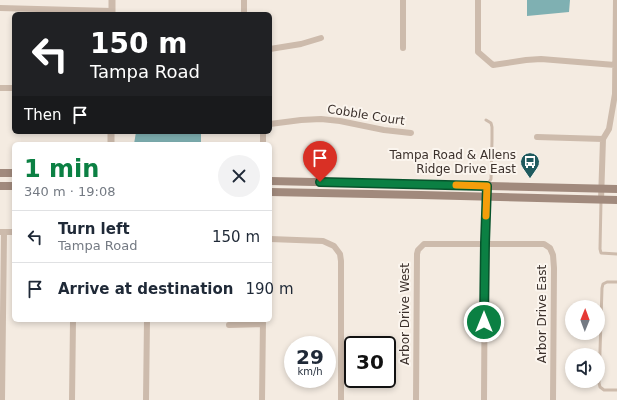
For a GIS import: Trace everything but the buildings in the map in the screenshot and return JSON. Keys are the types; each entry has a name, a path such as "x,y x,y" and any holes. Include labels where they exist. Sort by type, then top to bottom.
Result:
{"main road":[{"path":"0,173 12,173"},
{"path":"272,181 617,189"},
{"path":"0,186 12,186"},
{"path":"272,192 617,200"}],"street":[{"path":"112,0 112,12"},
{"path":"244,0 244,12"},
{"path":"403,0 403,48"},
{"path":"478,0 478,52 493,65 541,59 615,65"},
{"path":"601,200 603,140 609,129 615,94 616,0"},
{"path":"0,8 27,12"},
{"path":"272,49 301,44 321,38"},
{"path":"0,88 12,88"},
{"name":"Cobble Court","path":"272,124 301,120 327,120 340,121 384,130 412,133"},
{"path":"537,137 603,140"},
{"path":"484,400 485,243 487,186"},
{"path":"2,232 2,400"},
{"path":"272,239 323,241 334,246 340,254 342,261 341,400"},
{"name":"Arbor Drive West","path":"416,400 418,250 424,244 485,243"},
{"name":"Arbor Drive East","path":"485,243 544,244 550,248 553,255 554,268 553,400"},
{"path":"72,400 73,322"},
{"path":"146,400 147,322"},
{"path":"229,325 263,322 262,400"}],"lane":[{"path":"486,120 491,123 492,141 491,179 487,186"},
{"path":"601,200 601,253 617,254"},
{"path":"617,282 608,282 603,284 602,288 599,383 600,387 604,390 617,390"}],"water":[{"path":"527,0 570,0 569,12 527,16"},
{"path":"136,134 201,134 201,142 134,142"}],"slow traffic":[{"path":"456,185 487,186 486,216"}],"place":[{"name":"Tampa Road & Allens Ridge Drive East","path":"530,179"}],"route":[{"path":"320,182 487,186 484,322"}]}
